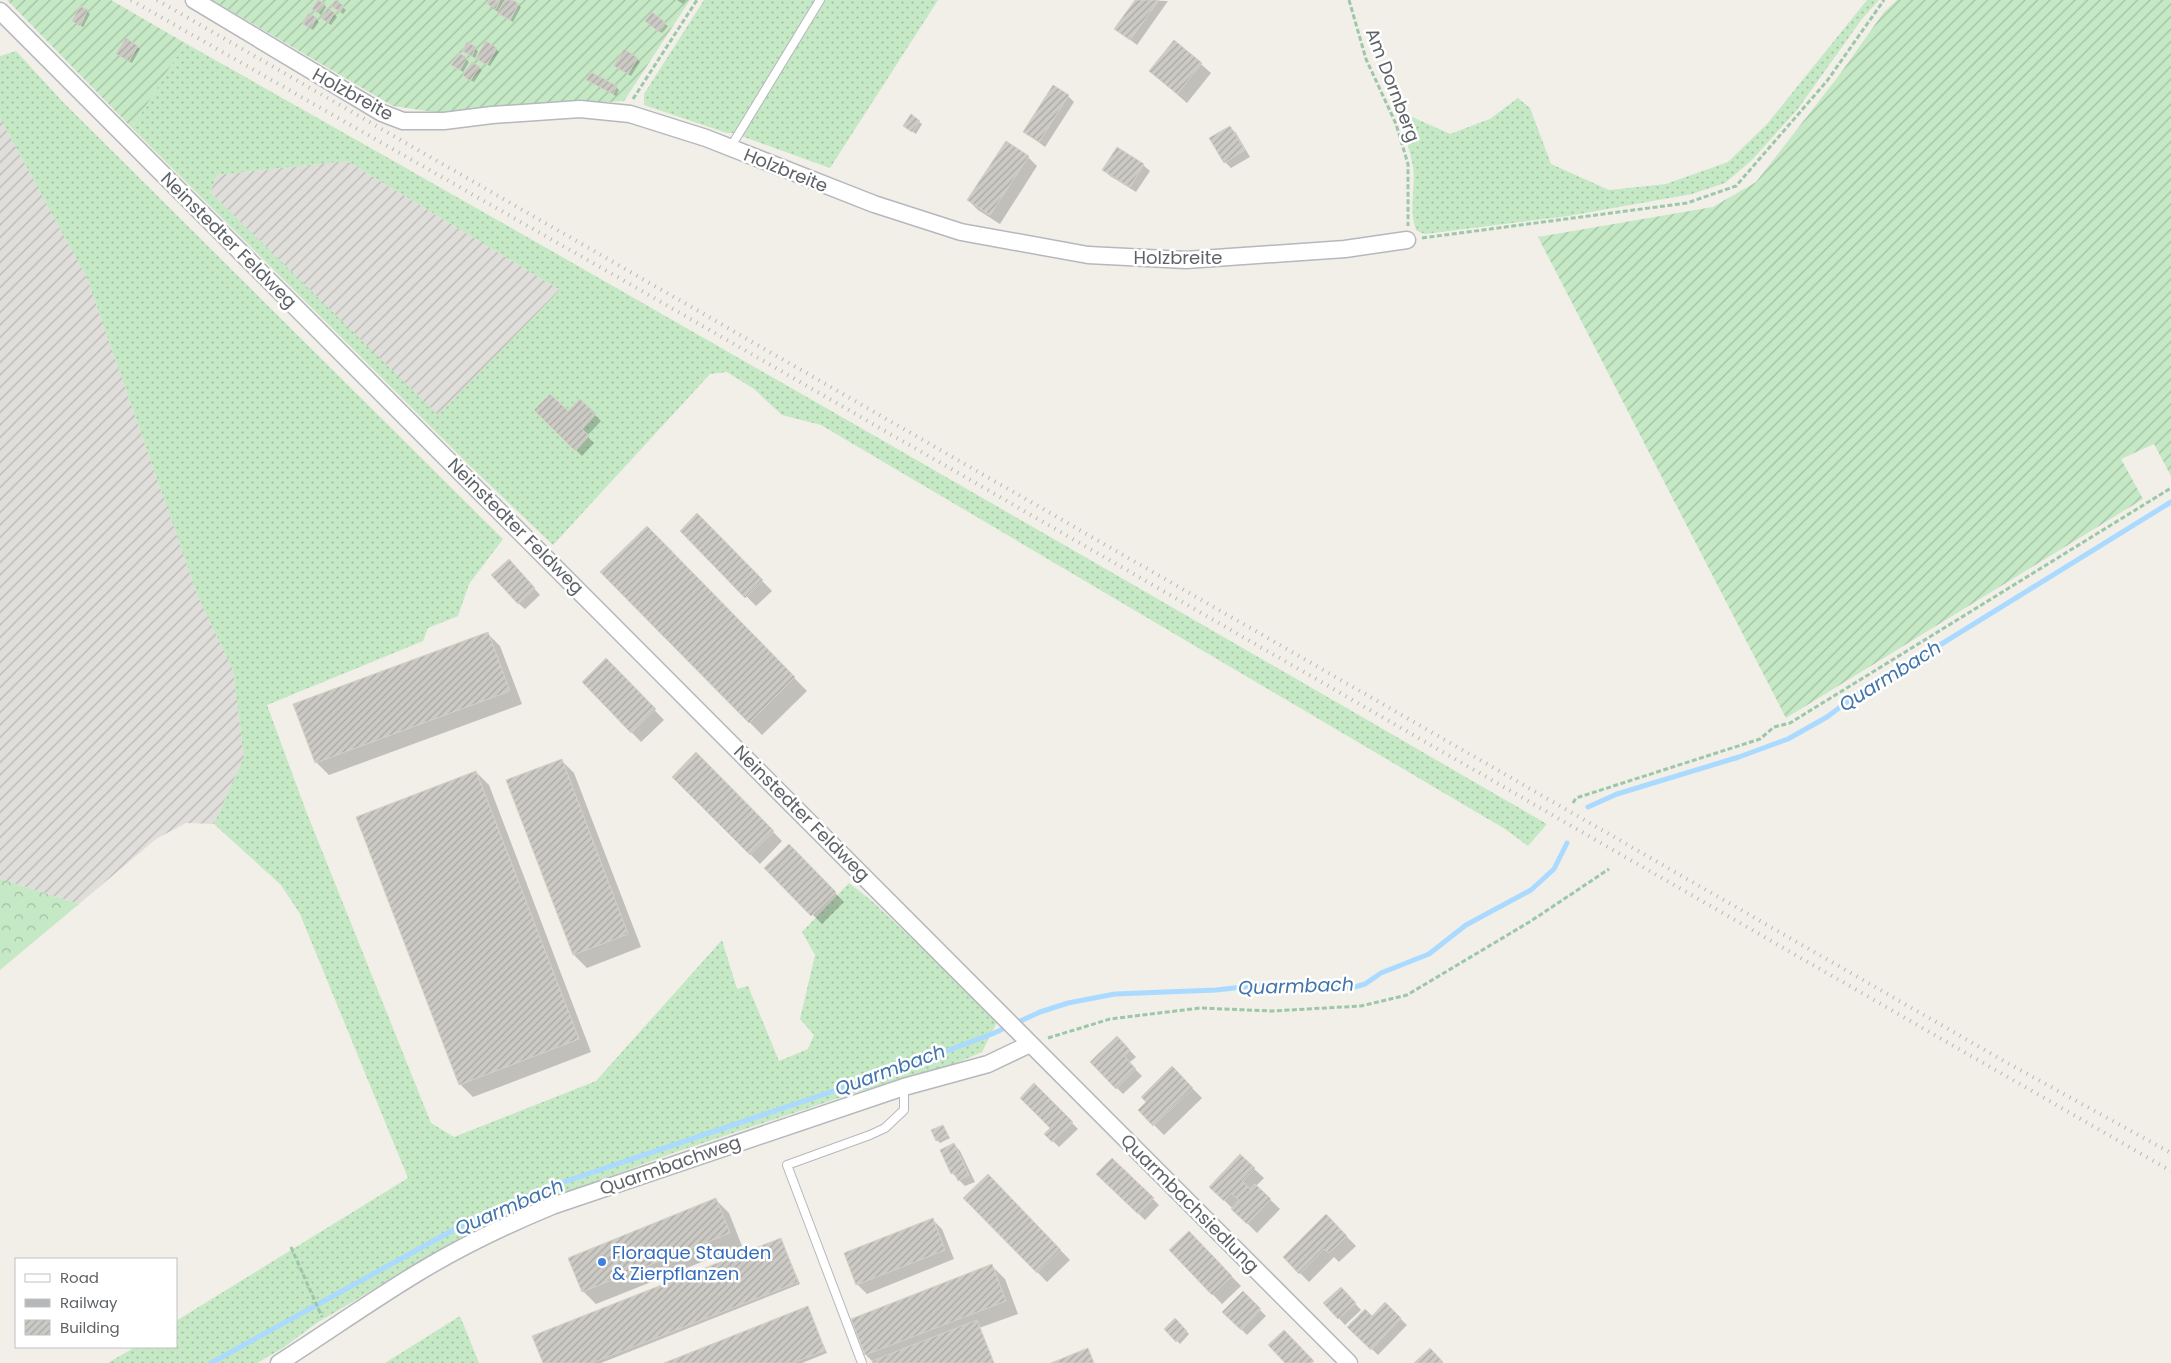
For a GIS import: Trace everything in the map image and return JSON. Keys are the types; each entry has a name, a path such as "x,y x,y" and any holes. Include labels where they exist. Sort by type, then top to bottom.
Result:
{"street":[{"name":"Holzbreite","path":"194,0 382,113 403,120 444,122 492,115 580,109 630,114 706,138 874,204 961,232 1088,255 1186,260 1345,249 1407,240"},
{"name":"Neinstedter Feldweg","path":"0,11 1025,1039"},
{"name":"Quarmbachweg","path":"279,1363 418,1273 466,1245 522,1218 552,1206 904,1087 988,1064 1025,1039"},
{"name":"Quarmbachsiedlung","path":"1025,1039 1349,1363"}],"lane":[{"path":"730,148 820,0"},
{"path":"862,1363 787,1165 885,1128 904,1110 904,1087"}],"path":[{"path":"630,114 631,102 697,0"},
{"name":"Am Dornberg","path":"1349,0 1366,59 1396,124 1408,164 1407,240"},
{"path":"1407,240 1688,203 1736,186 1827,81 1884,0"},
{"path":"1573,803 1576,798 1760,739 1774,727 1790,723 2171,488"},
{"path":"1025,1039 1110,1019 1200,1008 1272,1011 1361,1006 1407,995 1531,921 1609,869"},
{"path":"291,1247 323,1318"}],"shaded area":[{"path":"0,118 87,278 199,599 233,670 244,757 214,824 186,823 156,839 79,904 0,879"},
{"path":"347,161 560,290 438,416 210,192 217,175"}],"green space":[{"path":"7,0 111,0 185,43 132,128"},
{"path":"212,0 690,0 624,101 441,113 393,106"},
{"path":"704,0 938,0 830,168 733,133 727,133 644,105 644,94"},
{"path":"1867,0 1879,0 1862,19 1797,110 1751,161 1725,183 1692,194 1568,216 1425,234 1417,231 1413,217 1413,166 1400,121 1381,78 1410,116 1450,134 1490,119 1518,98 1530,108 1551,164 1609,190 1666,184 1728,162 1768,123"},
{"path":"1897,0 2171,0 2171,476 2154,444 2121,459 2143,499 1786,718 1538,237 1713,207 1756,182 1840,74 1884,12"},
{"path":"185,43 697,334 1547,824 1528,846 1505,829 821,425 782,415 754,389 727,372 710,374 553,545 469,465 132,128","holes":["347,161 560,290 438,415 210,192 217,175"]},
{"path":"16,51 62,101 503,539 469,584 458,616 428,628 423,641 267,705 306,811 431,1123 454,1137 596,1081 722,940 737,989 748,986 779,1061 808,1049 814,1035 800,1019 815,955 802,932 849,883 872,901 998,1020 982,1052 952,1065 851,1094 673,1153 519,1210 462,1237 315,1324 283,1348 257,1363 108,1363 133,1348 178,1348 178,1320 408,1178 300,914 281,885 214,824 244,757 233,670 199,599 87,278 0,118 0,56"},
{"path":"0,879 79,904 0,970"},
{"path":"460,1316 479,1363 385,1363"}],"building":[{"path":"318,0 325,4 318,13 312,9"},
{"path":"336,0 344,6 340,12 331,6"},
{"path":"489,0 500,0 496,9 487,4"},
{"path":"505,0 513,0 519,4 510,20 497,13"},
{"path":"1135,0 1159,0 1130,40 1114,29"},
{"path":"80,6 88,10 80,26 72,21"},
{"path":"328,8 335,13 328,23 321,18"},
{"path":"652,12 666,23 659,32 645,21"},
{"path":"309,13 317,18 310,29 302,23"},
{"path":"126,38 138,46 129,61 116,54"},
{"path":"1174,40 1202,63 1177,94 1149,71"},
{"path":"486,41 497,48 487,65 476,58"},
{"path":"467,42 476,47 472,56 462,51"},
{"path":"624,49 638,58 628,74 614,66"},
{"path":"459,53 467,58 460,70 451,65"},
{"path":"472,62 480,67 470,81 463,75"},
{"path":"591,72 617,86 613,94 586,80"},
{"path":"1053,85 1069,95 1039,142 1023,132"},
{"path":"911,114 920,121 912,132 903,126"},
{"path":"1230,126 1245,150 1224,163 1209,138"},
{"path":"1006,141 1029,156 990,215 967,200"},
{"path":"1117,147 1144,164 1130,187 1102,170"},
{"path":"550,394 568,411 580,399 596,414 582,429 589,436 575,451 534,410"},
{"path":"697,513 763,580 745,598 680,531"},
{"path":"647,526 795,677 749,723 600,572"},
{"path":"509,559 535,588 518,604 491,575"},
{"path":"488,632 510,691 315,763 293,704"},
{"path":"606,658 656,709 631,733 582,682"},
{"path":"696,752 774,831 750,855 672,777"},
{"path":"562,759 628,934 573,955 506,780"},
{"path":"476,771 579,1039 459,1085 356,817"},
{"path":"789,844 836,892 811,916 764,868"},
{"path":"1117,1036 1130,1050 1124,1056 1136,1069 1116,1089 1090,1062"},
{"path":"1172,1066 1193,1088 1153,1126 1138,1110 1146,1102 1141,1097"},
{"path":"1034,1083 1073,1122 1052,1142 1044,1134 1050,1128 1020,1098"},
{"path":"943,1125 948,1135 936,1141 931,1130"},
{"path":"954,1143 969,1175 958,1181 954,1172 951,1174 940,1150"},
{"path":"1240,1154 1255,1168 1242,1181 1250,1189 1255,1184 1271,1199 1247,1224 1231,1209 1239,1200 1231,1193 1224,1201 1209,1187"},
{"path":"1112,1158 1154,1198 1138,1214 1096,1174"},
{"path":"988,1174 1061,1250 1037,1273 963,1198"},
{"path":"716,1198 730,1233 582,1292 568,1258"},
{"path":"1326,1214 1347,1236 1329,1253 1324,1249 1299,1274 1283,1257"},
{"path":"933,1218 945,1250 856,1285 844,1253"},
{"path":"1189,1231 1232,1276 1212,1295 1169,1250"},
{"path":"781,1238 798,1282 592,1363 543,1363 532,1336"},
{"path":"992,1264 1006,1301 865,1355 851,1319"},
{"path":"1341,1287 1356,1303 1338,1319 1323,1303"},
{"path":"1243,1291 1261,1309 1241,1330 1222,1312"},
{"path":"1385,1302 1401,1318 1371,1350 1347,1327 1365,1309 1372,1316"},
{"path":"808,1306 825,1350 793,1363 664,1363"},
{"path":"1175,1318 1187,1331 1176,1342 1164,1329"},
{"path":"977,1320 994,1363 873,1363 872,1361"},
{"path":"1284,1330 1314,1361 1312,1363 1285,1363 1268,1345"},
{"path":"1088,1348 1094,1363 1051,1363"},
{"path":"1430,1348 1442,1363 1414,1363"}],"waterway":[{"name":"Quarmbach","path":"1588,807 1617,794 1739,757 1788,739 1827,717 1864,689 1888,677 2171,502"},
{"name":"Quarmbach","path":"211,1363 477,1217 549,1187 893,1071 992,1034 1040,1012 1068,1003 1115,994 1216,990 1279,983 1351,988 1365,984 1381,973 1429,954 1466,925 1531,890 1554,869 1567,843"}],"railway":[{"path":"131,0 628,283 2171,1171"},
{"path":"157,0 2011,1065 2171,1153"}],"place":[{"name":"Floraque Stauden & Zierpflanzen","path":"602,1262"}]}
